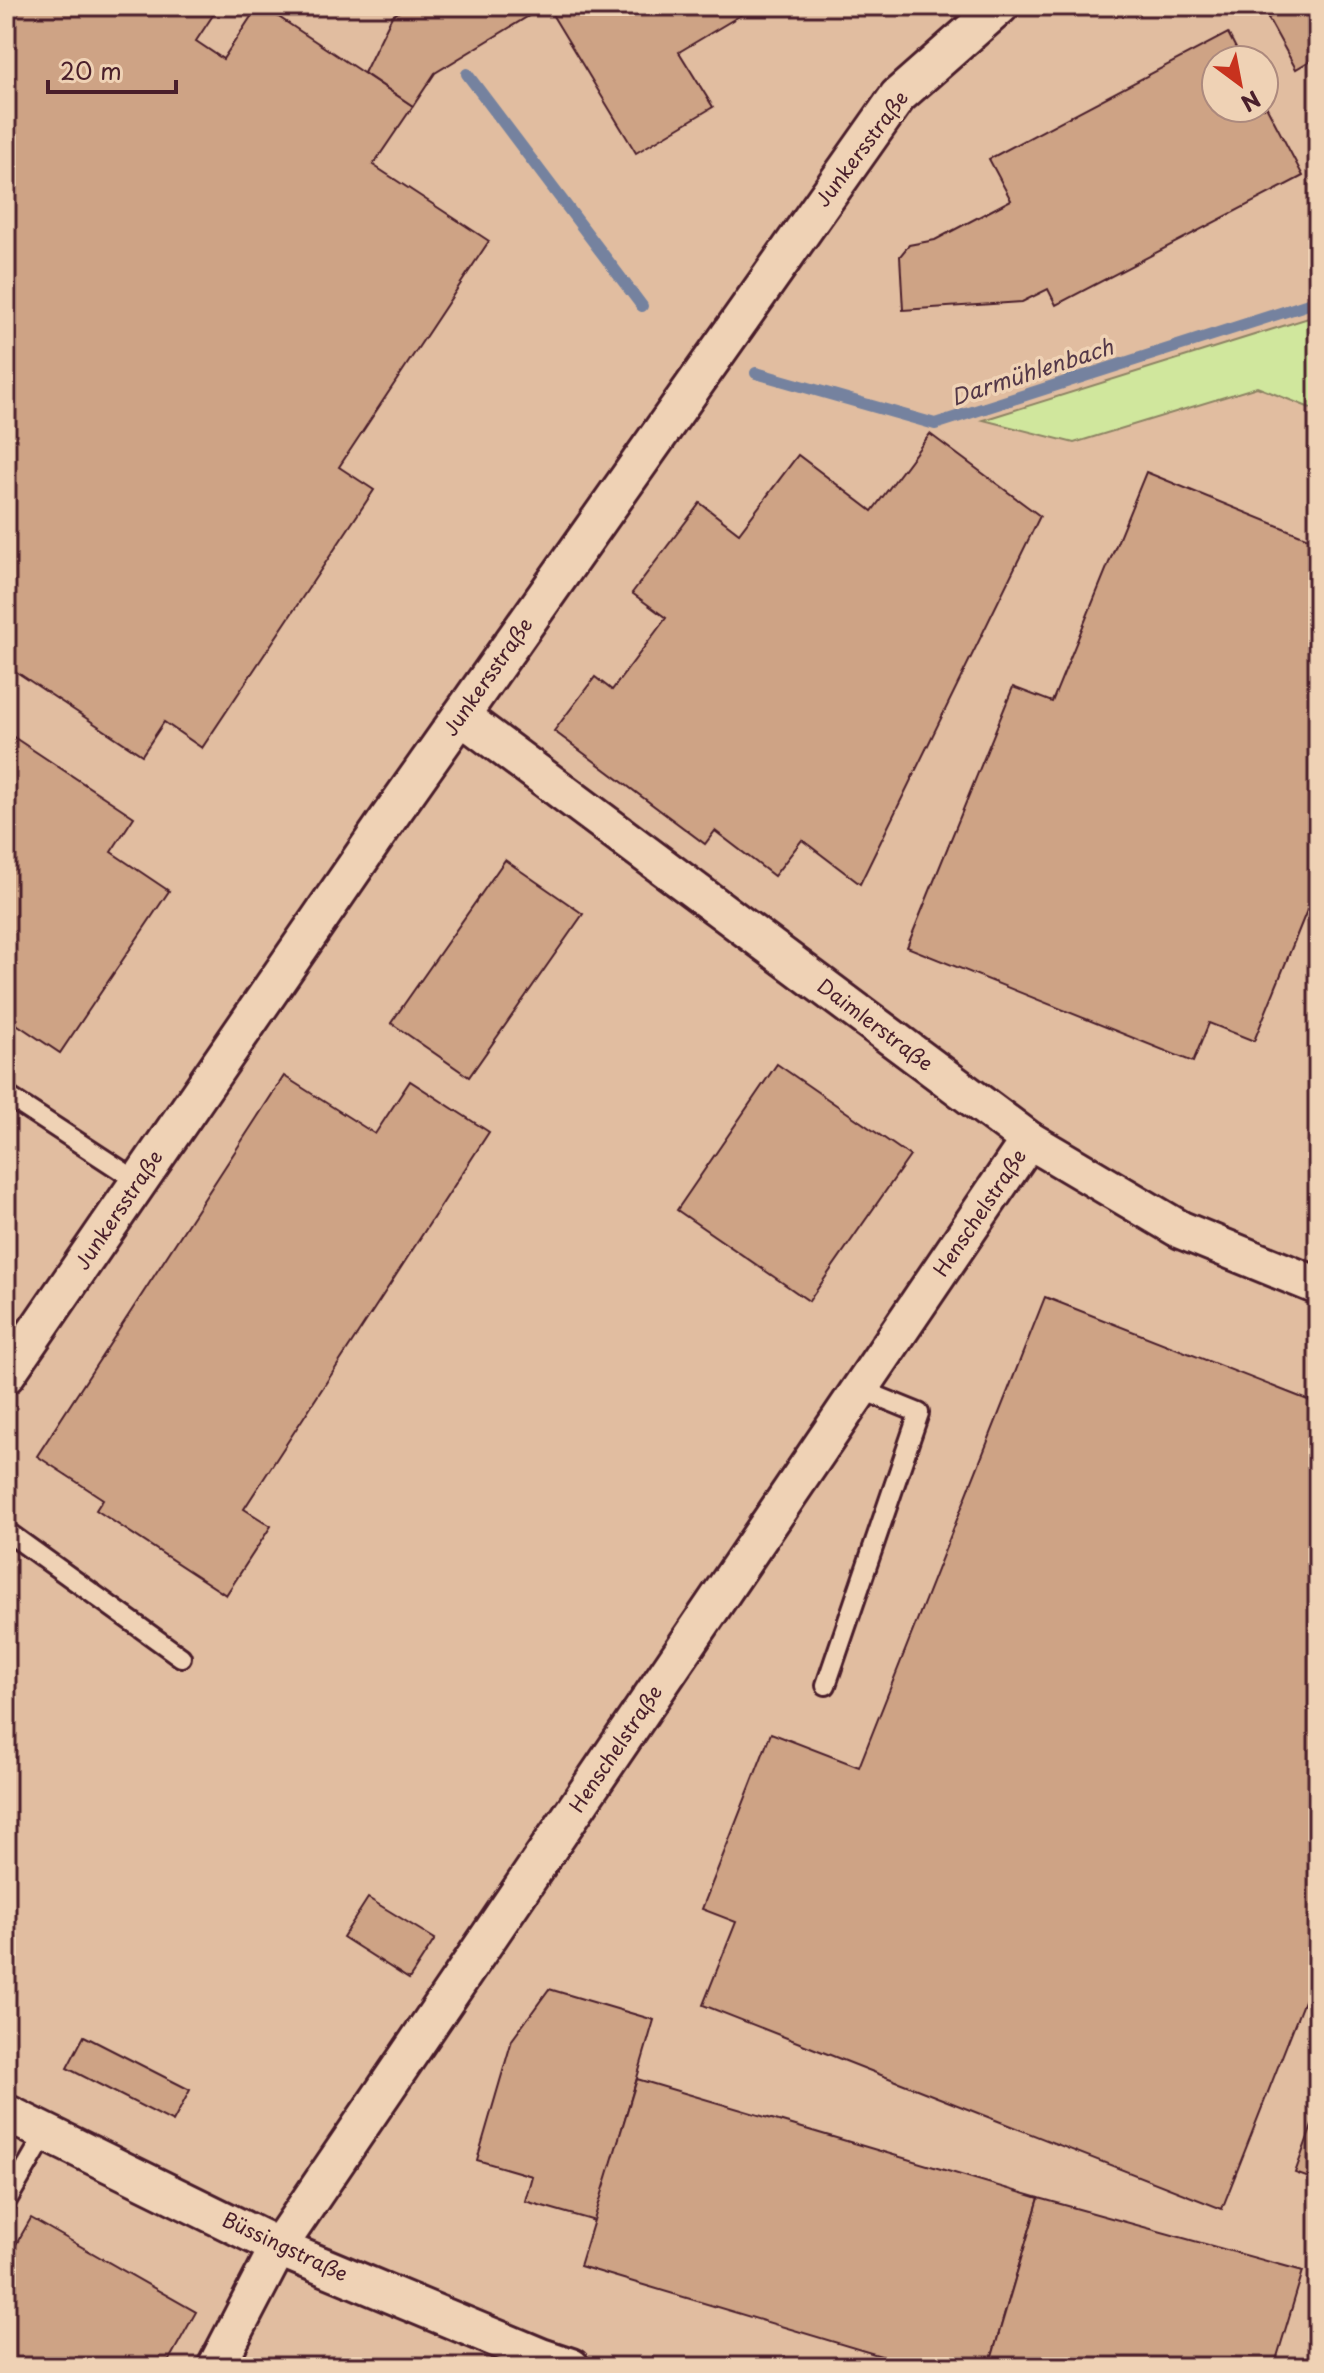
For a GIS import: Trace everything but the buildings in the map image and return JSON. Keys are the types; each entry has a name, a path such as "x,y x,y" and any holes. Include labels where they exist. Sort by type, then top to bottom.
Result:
{"street":[{"name":"Junkersstraße","path":"6,1375 461,716 898,96 1000,6"},
{"name":"Daimlerstraße","path":"461,716 1029,1140 1181,1230 1318,1286"},
{"name":"Henschelstraße","path":"216,2367 279,2246 1029,1140"},
{"name":"Büssingstraße","path":"6,2113 291,2253 571,2367"}],"lane":[{"path":"6,1095 139,1182"},
{"path":"826,1685 919,1413 860,1389"},
{"path":"6,1531 181,1657"},
{"path":"6,2202 46,2133"}],"shaded area":[{"path":"6,6 1318,6 1318,2367 6,2367"}],"green space":[{"path":"1318,315 1318,411 1257,387 1074,443 983,420"}],"waterway":[{"name":"Darmühlenbach","path":"467,74 642,306"},
{"name":"Darmühlenbach","path":"756,373 935,424 1318,301"}]}
